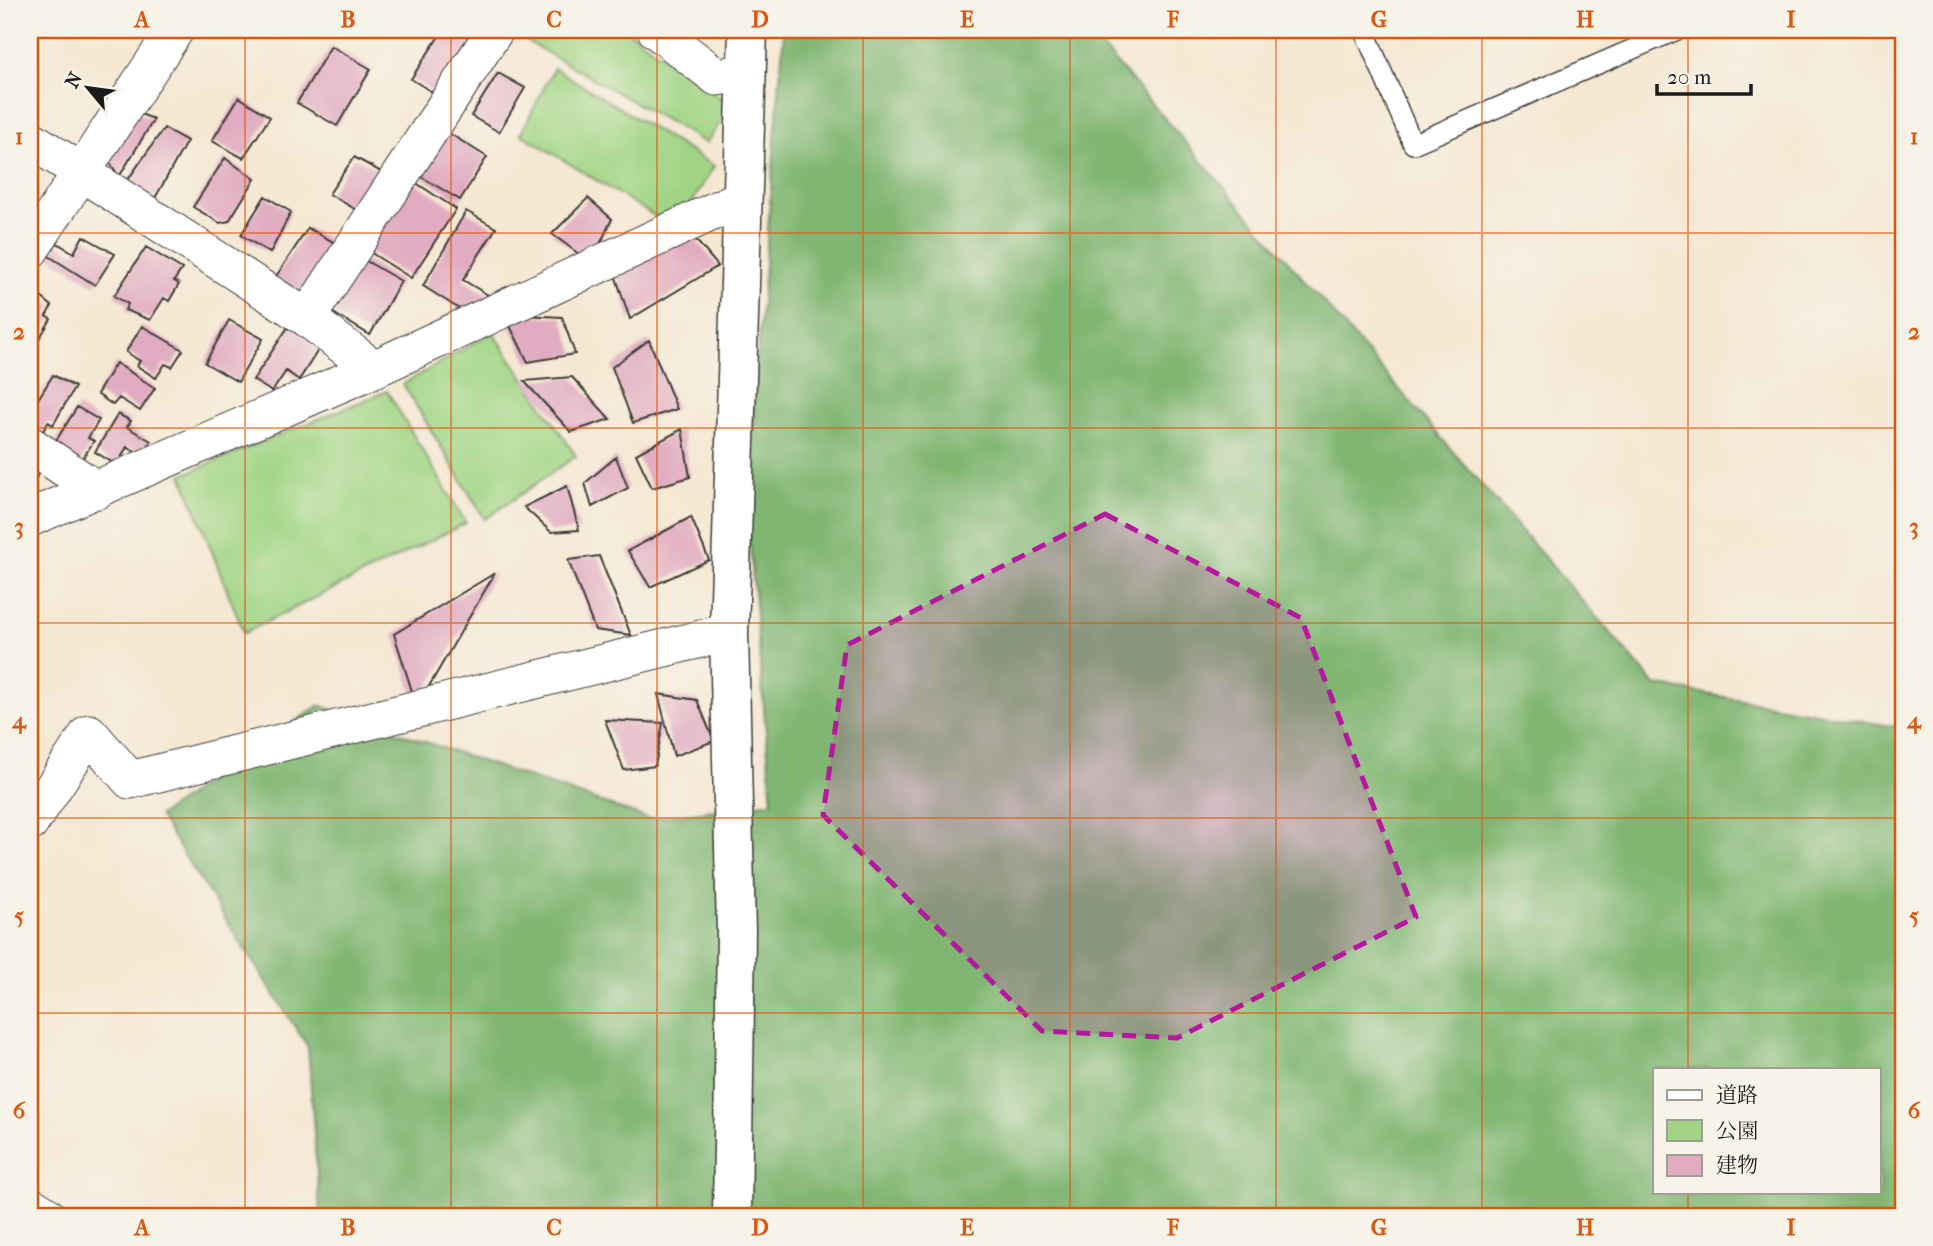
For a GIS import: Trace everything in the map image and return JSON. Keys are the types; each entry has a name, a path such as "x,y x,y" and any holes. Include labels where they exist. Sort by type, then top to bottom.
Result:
{"street":[{"path":"30,250 174,30"},
{"path":"307,318 495,30"},
{"path":"656,30 717,77 745,72"},
{"path":"732,1216 736,932 729,632 748,30"},
{"path":"30,139 307,318 374,369"},
{"path":"30,518 374,369 742,198"},
{"path":"30,445 97,490"},
{"path":"30,823 89,733 130,780 729,632"},
{"path":"30,1205 47,1216"}],"lane":[{"path":"1364,30 1413,144 1677,30"}],"highlighted area":[{"path":"1105,514 1301,618 1416,917 1177,1038 1042,1031 823,815 847,645"}],"green space":[{"path":"519,30 626,30 732,106 706,143 516,35"},
{"path":"784,30 1088,30 1655,685 1903,728 1903,1216 320,1216 308,1047 159,816 319,705 649,819 772,802 746,499"},
{"path":"554,68 714,166 676,229 521,134"},
{"path":"493,332 576,456 485,519 403,384"},
{"path":"387,391 466,523 244,633 182,475"}],"building":[{"path":"443,30 457,30 478,43 442,98 411,79"},
{"path":"331,46 371,69 337,126 297,103"},
{"path":"498,73 525,88 499,132 471,116"},
{"path":"239,97 270,117 243,158 212,141"},
{"path":"132,111 154,119 119,177 104,153"},
{"path":"164,128 187,141 149,209 127,181"},
{"path":"447,132 487,157 460,200 420,176"},
{"path":"354,157 387,175 360,212 329,194"},
{"path":"225,158 255,179 229,221 220,223 193,207"},
{"path":"410,179 456,209 411,278 365,249"},
{"path":"265,196 291,212 270,253 241,235"},
{"path":"588,198 612,219 591,263 552,234"},
{"path":"466,211 496,228 463,280 500,302 469,315 423,286"},
{"path":"308,228 339,245 304,297 275,278"},
{"path":"689,232 718,266 630,319 613,269"},
{"path":"83,236 115,254 95,285 44,253 52,240 74,253"},
{"path":"146,247 182,269 174,281 179,284 169,301 164,298 150,320 125,310 128,304 114,296"},
{"path":"361,258 401,281 370,335 330,311"},
{"path":"30,288 52,306 46,316 51,319 33,349 30,346"},
{"path":"504,314 562,317 575,354 528,362"},
{"path":"229,320 263,339 238,382 205,363"},
{"path":"290,324 322,344 299,380 286,371 272,392 253,380"},
{"path":"142,326 183,350 172,367 165,364 156,378 137,366 140,361 126,352"},
{"path":"649,340 677,409 633,423 612,367"},
{"path":"116,363 155,388 140,411 119,398 113,405 97,394"},
{"path":"53,375 75,387 53,425 48,422 42,433 30,426 30,412"},
{"path":"572,377 610,419 571,432 524,381"},
{"path":"77,407 99,420 88,438 94,441 79,464 52,447"},
{"path":"118,414 131,421 127,427 151,441 142,456 127,447 117,465 95,452"},
{"path":"682,429 690,477 652,488 636,454"},
{"path":"616,457 628,488 592,507 585,483"},
{"path":"30,462 40,469 30,492"},
{"path":"567,486 579,530 551,532 524,507"},
{"path":"691,517 709,560 650,587 628,551"},
{"path":"599,556 631,635 595,630 568,560"},
{"path":"495,573 417,707 394,634"},
{"path":"658,694 697,700 714,741 674,756"},
{"path":"605,720 663,723 655,766 624,770"}]}
